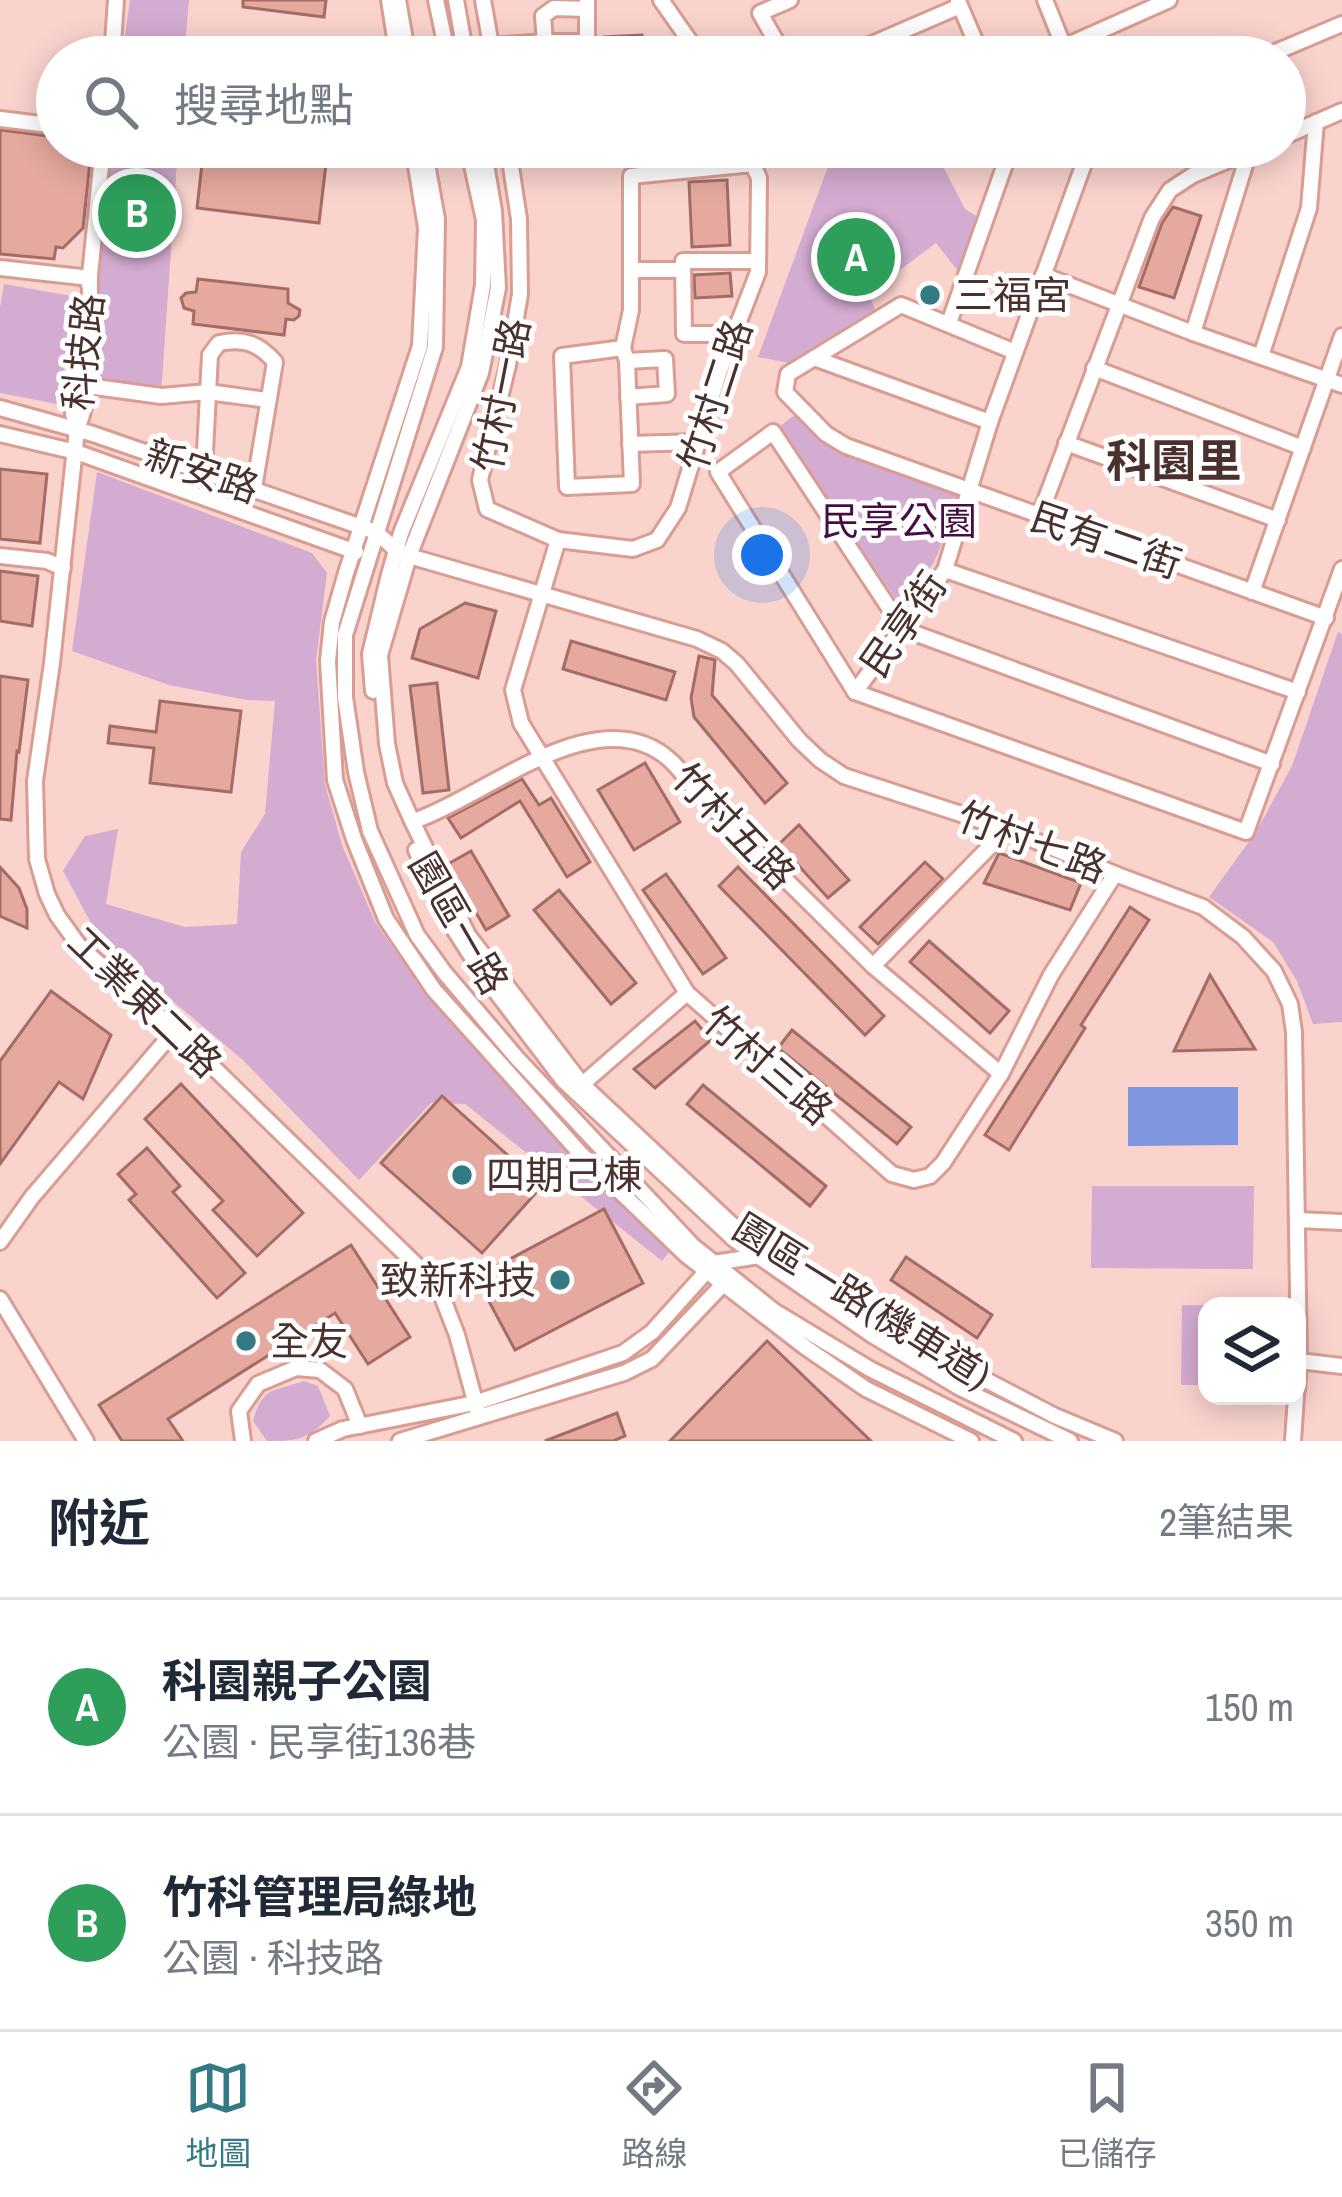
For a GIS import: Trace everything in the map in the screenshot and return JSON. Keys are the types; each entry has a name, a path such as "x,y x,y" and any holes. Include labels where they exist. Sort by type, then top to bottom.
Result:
{"street":[{"path":"113,36 116,0"},
{"path":"389,0 395,36"},
{"path":"398,0 404,36"},
{"path":"436,0 444,36"},
{"path":"456,0 462,36"},
{"path":"483,0 489,36"},
{"path":"661,0 686,36"},
{"path":"773,36 760,13 790,0"},
{"path":"1045,0 1060,36"},
{"path":"1124,0 1131,16"},
{"path":"1095,36 1168,0"},
{"path":"888,36 959,3 973,36"},
{"path":"544,36 543,16 554,8 586,4 587,36"},
{"path":"1306,39 1342,24"},
{"path":"1306,127 1342,111"},
{"path":"0,119 36,123"},
{"path":"1261,356 1309,208 1316,122"},
{"name":"科技路","path":"77,429 73,414 101,168"},
{"name":"園區一路(機車道)","path":"416,168 426,228 420,346 368,530 332,622 328,661 335,780 386,919 434,990 580,1153 710,1268"},
{"path":"368,530 435,347 437,219 428,168"},
{"name":"園區一路","path":"473,168 484,220 483,285 469,367 370,654 379,750 404,824 452,926 484,976 573,1090 735,1233"},
{"path":"403,553 481,374 498,288 487,168"},
{"name":"竹村一路","path":"511,168 519,219 520,294 480,480 487,509 558,540"},
{"path":"628,397 667,394 665,358 625,355 562,356 567,487 632,484 625,355 631,310 631,176 712,168"},
{"name":"竹村二路","path":"558,540 633,549 657,540 678,508 758,272 760,178 755,168"},
{"path":"949,323 1004,168"},
{"name":"民享街","path":"854,692 945,570 989,422 1082,168"},
{"path":"1039,517 1152,218 1170,190 1209,168"},
{"path":"1192,333 1246,168"},
{"path":"734,334 684,334 683,261 758,261"},
{"path":"0,268 90,278"},
{"path":"631,270 683,270"},
{"path":"1043,275 1335,382"},
{"name":"科技路","path":"77,429 88,386 90,278"},
{"path":"814,358 901,305 1015,352"},
{"path":"1252,592 1304,448 1335,382 1342,336"},
{"path":"204,471 210,356 219,343 249,341 274,362 254,488"},
{"path":"814,358 989,422"},
{"name":"民有二街","path":"814,358 788,374 785,392 826,434 846,446 1326,618"},
{"path":"1094,368 1304,448"},
{"path":"88,386 161,396 208,392 267,400"},
{"name":"新安路","path":"0,408 254,488 368,530 403,553"},
{"name":"工業東二路","path":"77,429 35,781 39,870 57,915 80,946 175,1030 438,1286 477,1410"},
{"path":"1272,764 903,629 773,432 718,472 854,692 1246,832 1272,764 1326,618 1342,569"},
{"name":"新安路","path":"0,434 76,452 360,553 403,553"},
{"path":"630,444 698,442"},
{"path":"1066,443 1278,520"},
{"path":"542,594 558,540"},
{"name":"竹村七路","path":"403,553 697,639 737,664 799,740 844,776 1007,829 1203,907 1232,927 1257,951 1290,1004 1298,1297"},
{"path":"0,560 47,561 63,568"},
{"path":"945,570 1298,692"},
{"name":"竹村三路","path":"542,594 514,690 521,723 687,993 892,1174 914,1180 930,1176 943,1163 1001,1074 1052,975 1115,874"},
{"name":"竹村五路","path":"419,819 542,755 584,742 639,742 669,758 695,790 873,966 1001,1074"},
{"path":"873,966 1007,829"},
{"path":"586,1081 687,993"},
{"path":"0,1242 32,1197 175,1030"},
{"path":"1297,1220 1342,1222"},
{"path":"316,1441 343,1429 477,1410 624,1373 652,1359 727,1281 735,1233"},
{"name":"園區一路(機車道)","path":"735,1233 909,1340 1054,1417 1115,1441"},
{"path":"400,1441 623,1352 649,1334 710,1268 762,1252 872,1335 960,1388 1070,1441"},
{"path":"710,1268 870,1369 1014,1441"},
{"name":"園區一路(機車道)","path":"727,1281 805,1347 866,1389 971,1441"},
{"path":"0,1299 86,1441"},
{"path":"649,1334 664,1346"},
{"path":"1306,1362 1342,1366"},
{"path":"244,1441 239,1412 258,1384 296,1368 320,1370 345,1389 360,1426"},
{"name":"竹村七路","path":"1293,1441 1296,1405"}],"green space":[{"path":"130,0 189,0 186,36 125,36"},
{"path":"106,168 177,168 161,396 88,386 90,278"},
{"path":"827,168 944,168 965,209 981,219 958,271 936,243 868,294 878,315 794,364 758,357"},
{"path":"4,284 77,297 57,404 0,393"},
{"name":"民享公園","path":"796,414 820,435 963,495 933,564 901,607 779,427"},
{"path":"97,472 312,553 327,573 316,661 325,784 342,845 375,922 427,995 576,1156 673,1247 662,1261 465,1104 431,1103 359,1180 243,1060 100,940 63,871 85,836 118,829 106,904 185,927 237,924 241,852 265,814 275,701 169,685 72,651"},
{"path":"1338,632 1342,634 1342,1022 1313,1024 1297,981 1273,942 1209,897 1256,832 1292,766"},
{"path":"1092,1186 1254,1186 1253,1269 1091,1268"},
{"path":"1182,1305 1198,1305 1198,1385 1181,1385"},
{"path":"304,1381 318,1386 330,1416 302,1438 267,1441 253,1421 261,1402 270,1392"}],"water":[{"path":"1128,1087 1238,1087 1238,1145 1128,1146"}],"building":[{"path":"243,0 326,0 324,17 243,7"},
{"path":"0,130 36,134 36,168 89,168 83,228 63,248 56,247 54,259 0,254"},
{"path":"202,168 326,168 319,223 197,208"},
{"path":"727,180 730,245 692,247 689,182"},
{"path":"1173,207 1201,216 1174,298 1139,287 1162,223"},
{"path":"730,273 732,296 695,298 694,275"},
{"path":"198,279 288,289 288,303 300,310 299,316 286,319 284,335 193,324 194,311 184,308 181,298 196,292"},
{"path":"0,469 47,474 40,543 0,539"},
{"path":"0,571 38,576 32,626 0,621"},
{"path":"465,603 496,611 478,678 412,658 420,629"},
{"path":"571,641 675,672 666,700 563,669"},
{"path":"699,656 715,660 712,695 787,783 765,803 694,717 691,698"},
{"path":"0,676 28,680 11,820 0,819"},
{"path":"437,683 449,790 423,793 410,686"},
{"path":"160,701 241,711 231,792 150,783 154,748 108,743 110,726 156,732"},
{"path":"645,763 680,822 634,850 598,790"},
{"path":"522,779 539,805 551,798 590,862 567,877 520,801 461,838 448,818"},
{"path":"799,825 849,880 828,898 779,844"},
{"path":"471,851 509,916 486,930 448,864"},
{"path":"999,853 1081,883 1070,910 984,883"},
{"path":"925,862 943,879 878,944 860,927"},
{"path":"0,867 19,888 27,909 27,928 0,916"},
{"path":"738,867 884,1016 865,1035 719,886"},
{"path":"666,874 726,958 703,974 643,890"},
{"path":"559,890 636,983 611,1004 534,910"},
{"path":"1130,907 1149,920 1009,1150 985,1135"},
{"path":"929,941 1009,1011 990,1033 910,962"},
{"path":"1210,975 1255,1049 1174,1051"},
{"path":"51,991 111,1035 83,1099 59,1082 0,1164 0,1061"},
{"path":"695,1021 711,1040 655,1088 634,1069"},
{"path":"792,1030 911,1127 897,1144 778,1048"},
{"path":"181,1084 303,1213 257,1256 213,1210 223,1201 145,1119"},
{"path":"703,1085 826,1186 810,1206 687,1104"},
{"name":"四期己棟","path":"442,1096 542,1186 482,1253 381,1163"},
{"path":"147,1148 180,1186 173,1192 245,1273 217,1298 129,1200 136,1194 118,1174"},
{"name":"致新科技","path":"604,1209 643,1283 515,1350 476,1277"},
{"name":"全友","path":"351,1245 410,1337 368,1364 335,1313 168,1419 183,1441 122,1441 99,1405"},
{"path":"906,1257 992,1315 977,1338 891,1280"},
{"path":"767,1341 871,1441 670,1441"},
{"path":"617,1413 625,1436 613,1441 545,1441"}],"place":[{"name":"竹科管理局綠地","path":"137,213"},
{"name":"科園親子公園","path":"856,257"},
{"name":"三福宮","path":"930,295"},
{"name":"四期己棟","path":"462,1175"},
{"name":"致新科技","path":"560,1280"},
{"name":"全友","path":"246,1341"}],"district":[{"name":"科園里","path":"1174,460"}]}
